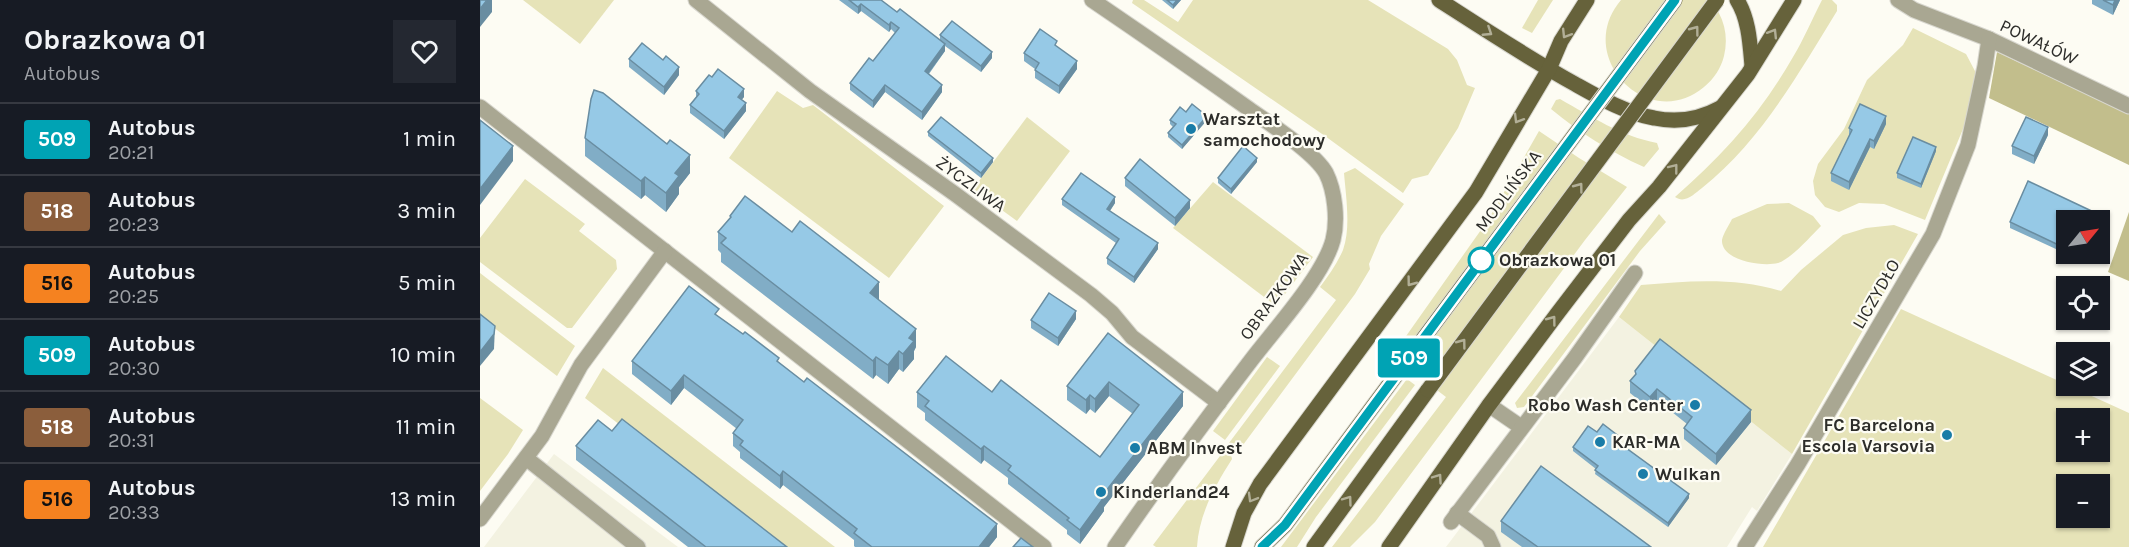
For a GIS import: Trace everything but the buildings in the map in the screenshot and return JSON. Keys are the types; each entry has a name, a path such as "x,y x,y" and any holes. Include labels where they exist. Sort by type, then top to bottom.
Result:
{"main road":[{"path":"1439,0 1549,69 1622,108 1655,119 1687,120 1706,116 1723,106"},
{"path":"1233,547 1244,513 1260,484 1463,210 1549,69 1561,41 1587,0"},
{"name":"MODLIŃSKA","path":"1262,547 1285,525 1675,0"},
{"path":"1314,547 1717,0"},
{"path":"1737,0 1749,36 1752,66"},
{"path":"1389,547 1489,405 1629,220 1659,187 1723,106 1752,66 1794,0"}],"street":[{"name":"ŻYCZLIWA","path":"696,0 810,92 955,194 1091,295 1112,313 1132,337 1219,403"},
{"name":"OBRAZKOWA","path":"1092,0 1270,124 1305,152 1325,172 1332,191 1335,224 1327,256 1311,284 1219,403 1115,547"},
{"name":"POWAŁÓW","path":"1899,0 1917,5 2129,106"},
{"name":"LICZYDŁO","path":"1745,547 1798,464 1933,234 1968,145 1989,39"},
{"path":"480,107 1044,547"},
{"path":"480,519 542,436 581,365 665,251"},
{"path":"1493,547 1488,536 1454,518 1574,359 1635,273"},
{"path":"1489,405 1521,428"},
{"path":"526,458 638,547"}],"shaded area":[{"path":"523,0 614,0 580,44"},
{"path":"1133,0 1144,0 1178,22 1193,0 1368,0 1448,49 1457,60 1467,85 1475,88 1458,128 1428,175 1412,179 1403,193 1325,136 1132,3"},
{"path":"1538,0 1553,0 1532,33 1522,28"},
{"path":"1621,0 1710,0 1722,19 1726,41 1723,60 1717,73 1704,87 1682,99 1661,101 1640,95 1624,82 1611,65 1606,44 1608,22"},
{"path":"1822,0 1832,0 1837,5 1837,11 1777,106 1742,149 1702,188 1686,199 1675,197 1725,149 1768,97 1801,43"},
{"path":"1913,28 1966,54 1976,73 1968,117 1925,220 1884,204 1859,203 1839,212 1825,207 1815,195 1813,181 1818,164 1844,129 1867,80 1903,45"},
{"path":"1997,52 2129,114 2129,165 1989,98"},
{"path":"777,91 803,108 813,105 944,206 889,278 729,158"},
{"path":"1560,99 1619,131 1657,143 1659,149 1644,167 1619,155 1595,141 1551,109 1556,100"},
{"path":"1027,117 1070,151 1017,221 973,189"},
{"path":"1539,131 1627,187 1375,522 1350,547 1332,547 1446,397 1392,356 1488,220"},
{"path":"1355,168 1404,204 1381,236 1369,264 1370,269 1355,294 1240,449 1229,443 1336,300 1320,287 1343,250 1347,222 1344,173"},
{"path":"525,179 585,224 579,231 616,260 617,269 572,328 567,328 480,262 480,238"},
{"path":"1213,182 1313,257 1276,306 1173,228"},
{"path":"1789,203 1813,216 1821,226 1789,257 1778,263 1763,264 1744,261 1728,253 1722,240 1732,219 1767,204"},
{"path":"2129,212 2129,281 2108,272"},
{"path":"1659,214 1666,222 1640,251 1524,407 1517,408 1515,403"},
{"path":"1894,225 1918,234 1792,454 1619,317 1641,285 1694,281 1729,282 1781,291 1801,270 1843,235 1866,228"},
{"path":"480,273 575,346 557,376 480,317"},
{"name":"FC Barcelona Escola Varsovia","path":"1901,309 2056,380 2056,396 2092,396 2129,413 2129,547 1763,547"},
{"path":"1619,317 1792,454 1757,511 1752,507 1727,547 1446,547"},
{"path":"1267,357 1280,366 1225,440 1213,431"},
{"path":"603,368 835,547 778,547 585,398"},
{"path":"1407,379 1415,385 1316,517 1297,547 1281,547"},
{"path":"480,398 523,430 480,491"},
{"path":"1226,451 1232,459 1204,512 1197,547 1156,547 1153,545 1223,452"},
{"path":"554,454 678,547 484,547"}],"bus line":[{"name":"509","path":"1262,547 1285,525 1675,0"}],"place":[{"name":"Warsztat samochodowy","path":"1191,129"},
{"name":"Obrazkowa 01","path":"1481,260"},
{"name":"Robo Wash Center","path":"1695,405"},
{"name":"FC Barcelona Escola Varsovia","path":"1947,435"},
{"name":"KAR-MA","path":"1600,442"},
{"name":"ABM Invest","path":"1135,448"},
{"name":"Wulkan","path":"1643,474"},
{"name":"Kinderland24","path":"1101,492"}]}
